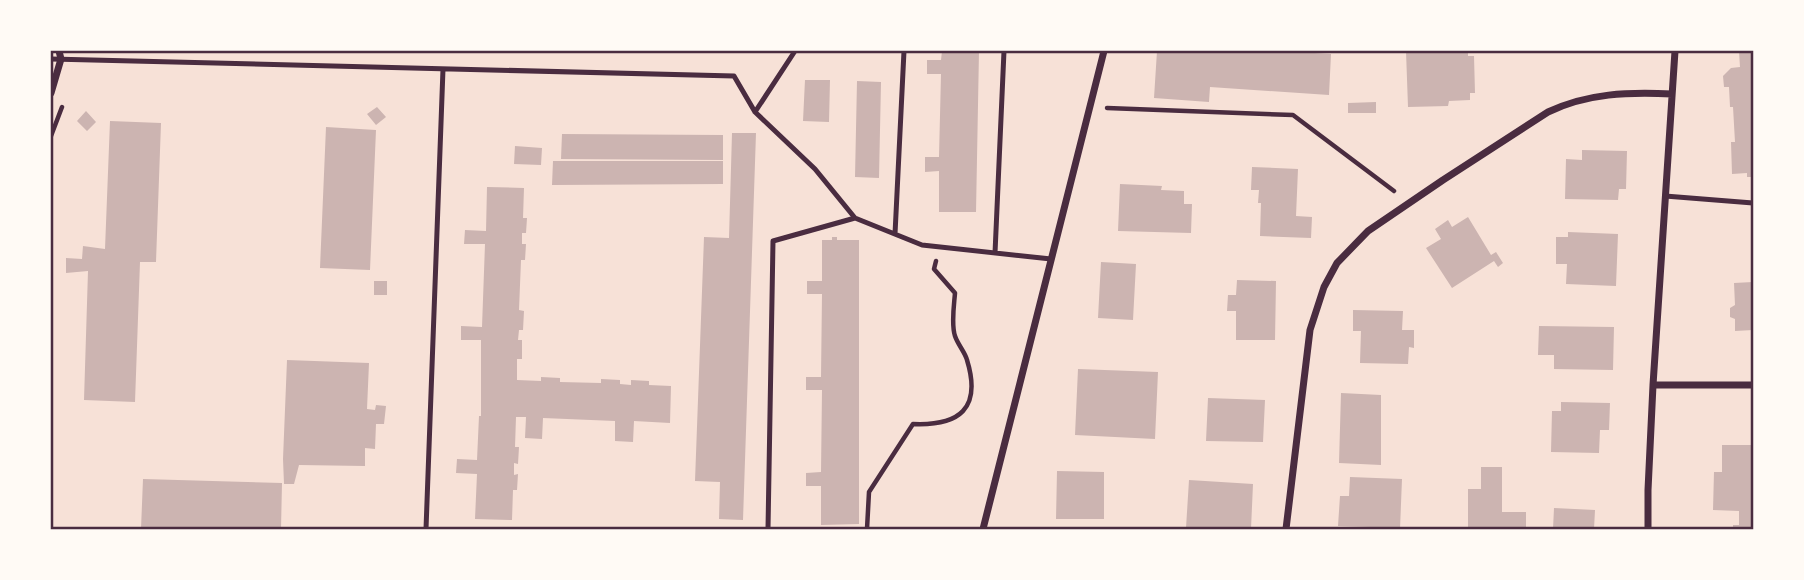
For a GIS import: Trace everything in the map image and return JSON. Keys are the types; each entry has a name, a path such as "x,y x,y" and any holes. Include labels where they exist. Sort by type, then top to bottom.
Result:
{"street":[{"path":"51,93 61,60 59,51"},
{"path":"983,529 1104,51"},
{"path":"1648,529 1653,386 1675,51"},
{"path":"1286,529 1310,330 1324,287 1347,251 1368,231 1409,202 1563,105 1594,96 1672,94"},
{"path":"1653,386 1753,385"}],"lane":[{"path":"755,112 795,51"},
{"path":"895,234 904,51"},
{"path":"995,253 1004,51"},
{"path":"51,59 734,76 755,112 814,169 855,218 922,245 1051,259"},
{"path":"426,529 443,69"},
{"path":"1665,196 1753,204"},
{"path":"768,529 773,241 855,218"}],"path":[{"path":"1089,107 1293,115 1409,202"},
{"path":"867,529 869,492 913,424 935,425 954,420 968,404 973,382 967,357 954,335 955,293 934,268 939,247"}],"building":[{"path":"942,51 979,51 976,212 939,212 939,171 925,172 925,157 939,157 941,74 927,74 927,60 941,60"},
{"path":"1157,51 1282,51 1331,54 1329,95 1210,87 1209,102 1154,98"},
{"path":"1406,51 1468,51 1468,56 1474,56 1475,93 1470,93 1470,100 1449,101 1448,106 1408,107"},
{"path":"1739,51 1753,51 1753,177 1747,177 1747,173 1732,174 1731,142 1735,142 1733,107 1730,107 1729,87 1724,87 1723,76 1731,68 1740,67"},
{"path":"805,80 830,80 829,122 803,121"},
{"path":"857,81 881,82 879,178 855,177"},
{"path":"1376,102 1376,113 1348,113 1348,103"},
{"path":"377,107 386,117 376,125 367,114"},
{"path":"86,111 96,122 87,131 77,121"},
{"path":"110,121 161,123 156,262 140,262 135,402 84,400 88,271 66,273 66,258 82,259 83,246 105,249"},
{"path":"326,127 376,130 370,270 320,268"},
{"path":"732,133 756,133 743,520 719,519 720,482 695,481 704,237 729,238"},
{"path":"562,134 723,135 723,160 561,159"},
{"path":"515,146 542,148 541,165 514,164"},
{"path":"1582,150 1627,151 1626,189 1619,189 1618,200 1565,199 1566,159 1582,160"},
{"path":"553,161 723,161 723,184 552,185"},
{"path":"1252,167 1298,169 1296,216 1312,217 1311,238 1260,236 1261,203 1258,203 1259,190 1251,190"},
{"path":"1120,184 1162,186 1161,190 1184,191 1184,204 1192,204 1191,233 1118,231"},
{"path":"487,187 524,188 523,218 527,218 522,244 526,244 525,260 521,260 519,310 524,311 523,330 519,330 522,359 517,359 517,380 541,381 541,377 560,378 560,382 601,383 601,379 620,380 620,384 631,385 631,380 649,381 649,385 671,386 670,423 634,421 633,442 615,441 615,421 543,418 542,439 525,438 526,417 516,417 515,447 519,447 518,464 514,463 514,475 518,474 517,490 513,490 512,520 475,519 477,474 456,473 457,459 477,460 481,416 481,340 461,340 461,326 482,327 485,244 464,244 465,230 486,231"},
{"path":"1468,217 1491,255 1496,252 1503,263 1498,267 1494,261 1452,288 1426,248 1441,239 1435,229 1448,220 1452,227"},
{"path":"1568,232 1618,234 1616,286 1566,284 1567,264 1556,264 1556,237 1568,237"},
{"path":"832,237 837,237 837,240 859,240 859,524 821,525 821,486 806,486 806,473 821,472 822,390 806,390 806,377 821,377 822,294 807,294 807,281 822,281 822,240 832,240"},
{"path":"1101,262 1136,264 1133,320 1098,318"},
{"path":"1237,280 1276,281 1275,340 1236,340 1236,311 1227,311 1228,295 1236,295"},
{"path":"374,281 387,281 387,295 374,295"},
{"path":"1753,282 1753,330 1735,331 1735,319 1730,317 1730,308 1735,305 1734,283"},
{"path":"1353,310 1403,311 1402,330 1414,330 1414,348 1409,347 1408,364 1360,363 1361,331 1353,331"},
{"path":"1539,326 1614,327 1613,370 1554,369 1554,355 1538,355"},
{"path":"287,360 369,363 367,409 375,410 376,405 386,406 384,424 376,424 375,449 365,448 365,466 299,465 294,484 284,484"},
{"path":"1078,369 1158,372 1155,439 1075,435"},
{"path":"1341,393 1381,395 1381,465 1339,463"},
{"path":"1208,398 1265,400 1263,442 1206,441"},
{"path":"1561,402 1610,403 1609,430 1600,430 1599,453 1551,452 1552,411 1561,411"},
{"path":"1722,445 1753,445 1753,529 1733,529 1733,525 1739,525 1739,511 1713,510 1714,472 1722,472"},
{"path":"1481,467 1502,467 1502,512 1526,512 1526,529 1468,529 1468,489 1481,489"},
{"path":"1057,471 1104,472 1104,519 1056,519"},
{"path":"1350,477 1402,479 1400,529 1338,526 1340,496 1349,496"},
{"path":"143,479 282,483 281,529 141,529"},
{"path":"1189,480 1253,484 1251,529 1186,528"},
{"path":"1554,508 1595,510 1594,529 1553,529"}]}
